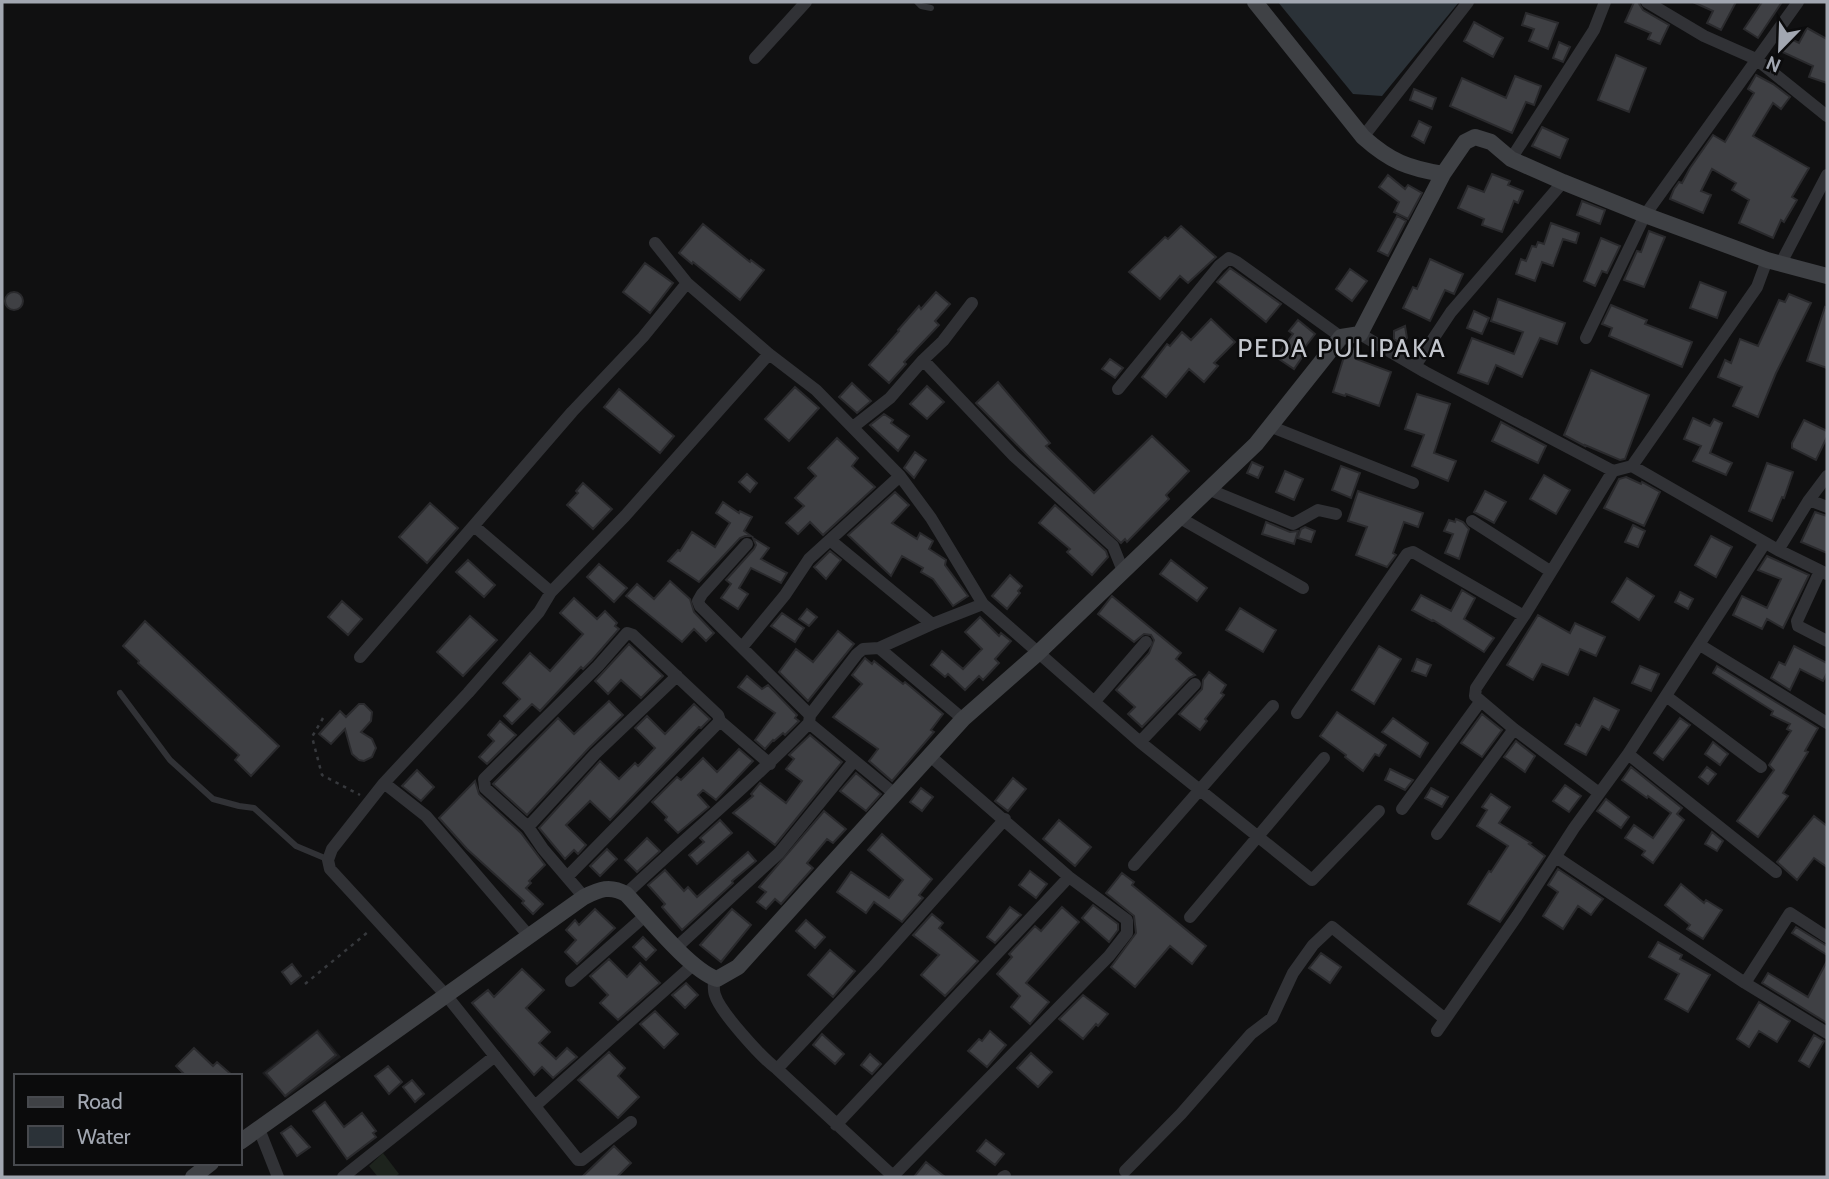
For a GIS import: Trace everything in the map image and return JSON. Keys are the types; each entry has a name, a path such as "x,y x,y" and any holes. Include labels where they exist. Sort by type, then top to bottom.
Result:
{"main road":[{"path":"1255,2 1363,137 1380,152 1410,168 1443,174"},
{"path":"242,1141 584,897 606,888 616,888 626,894 693,965 717,979 727,975 748,957 963,719 1037,654 1210,490 1272,427 1341,337 1360,334 1443,174 1465,142 1475,138 1491,142 1511,159 1645,215 1774,262 1827,276"},
{"path":"193,1177 208,1165"}],"street":[{"path":"755,58 806,2"},
{"path":"1363,137 1468,2"},
{"path":"1511,159 1594,30 1605,2"},
{"path":"1647,2 1704,36 1756,59 1827,116"},
{"path":"1586,338 1645,215 1798,2"},
{"path":"1360,334 1613,471 1632,466 1774,262 1827,175"},
{"path":"1415,366 1451,312 1563,182"},
{"path":"655,243 687,283 769,354 816,390 900,477 931,518 983,604 1140,742 1312,880 1378,811"},
{"path":"1118,389 1219,266 1229,258 1341,337"},
{"path":"360,657 572,412 643,337 687,283"},
{"path":"853,427 890,398 943,341 972,303"},
{"path":"631,1122 582,1160 578,1160 446,995 335,875 328,860 332,849 384,783 539,612 551,592 625,516 769,354"},
{"path":"923,360 1014,456 1113,546 1123,571"},
{"path":"1272,427 1413,483"},
{"path":"1632,466 1765,543 1824,573 1797,621 1798,626 1827,641"},
{"path":"1599,793 1475,696 1476,688 1613,471"},
{"path":"1778,550 1827,476"},
{"path":"743,646 785,596 809,559 900,477"},
{"path":"1210,490 1287,522 1298,522 1318,509 1336,513"},
{"path":"1809,500 1827,507"},
{"path":"1180,518 1303,588"},
{"path":"1472,520 1550,571"},
{"path":"474,526 551,592"},
{"path":"830,540 932,624"},
{"path":"1437,1031 1628,754 1765,543"},
{"path":"747,544 702,594 698,601 700,606 743,646 809,719 854,761 896,794"},
{"path":"1297,713 1407,554 1413,552 1524,615"},
{"path":"626,894 682,840 770,764 863,649 879,648 983,604"},
{"path":"584,897 542,849 528,827 485,788 483,783 486,775 598,666 628,633 640,639 718,715 720,721 770,764"},
{"path":"1095,701 1146,642"},
{"path":"1700,645 1827,723"},
{"path":"879,648 963,719"},
{"path":"528,827 595,754 677,676"},
{"path":"1140,742 1195,684"},
{"path":"1666,696 1761,767"},
{"path":"1402,809 1480,702"},
{"path":"1134,865 1273,706"},
{"path":"568,876 720,721"},
{"path":"1437,834 1514,729"},
{"path":"1628,754 1776,872"},
{"path":"714,978 714,993 720,1005 765,1060 894,1177 1109,956 1127,933 1127,920 1069,877 929,755"},
{"path":"1190,917 1324,758"},
{"path":"677,947 779,853 854,761"},
{"path":"384,783 426,816 529,936"},
{"path":"777,1069 874,966 1005,819"},
{"path":"1556,857 1745,983 1827,1033"},
{"path":"836,1125 1069,877"},
{"path":"1745,983 1790,913 1827,937"},
{"path":"570,981 646,915"},
{"path":"1125,1171 1181,1114 1251,1034 1272,1018 1293,973 1313,946 1332,928 1445,1019"},
{"path":"535,1106 693,965"},
{"path":"343,1177 495,1056"},
{"path":"259,1129 278,1177"}],"lane":[{"path":"917,2 921,6 931,8"},
{"path":"120,693 170,760 213,799 254,808 296,846 328,860"}],"path":[{"path":"323,718 313,737 323,775 372,801"},
{"path":"305,984 379,923"}],"shaded area":[{"path":"318,1029 341,1057 286,1098 262,1073"},
{"path":"383,1153 399,1174 395,1177 378,1177 369,1166"}],"water":[{"path":"1278,2 1459,2 1382,96 1353,94"}],"building":[{"path":"1634,2 1638,2 1643,10 1669,25 1660,44 1648,39 1651,33 1625,22"},
{"path":"1693,2 1736,2 1721,30 1707,23 1713,11"},
{"path":"1762,2 1782,2 1758,38 1744,29"},
{"path":"1526,13 1558,23 1548,49 1529,41 1534,29 1522,25"},
{"path":"1474,22 1503,38 1493,57 1464,41"},
{"path":"1807,28 1827,39 1827,83 1809,77 1813,66 1778,50 1785,36 1799,43"},
{"path":"1559,42 1570,47 1563,62 1553,58"},
{"path":"1616,55 1646,68 1629,112 1598,100"},
{"path":"1756,75 1790,97 1781,109 1773,103 1753,136 1809,168 1792,197 1797,200 1784,222 1781,220 1773,238 1739,223 1749,200 1732,190 1736,183 1712,169 1701,191 1711,195 1703,213 1670,199 1674,189 1679,182 1682,183 1713,135 1725,142 1754,93 1748,89"},
{"path":"1515,76 1541,86 1534,105 1526,102 1512,133 1450,106 1462,78 1506,98"},
{"path":"1414,89 1436,98 1432,109 1410,100"},
{"path":"1419,121 1431,127 1424,143 1412,136"},
{"path":"1542,127 1568,139 1560,158 1532,146"},
{"path":"1492,174 1510,181 1508,185 1523,191 1518,203 1514,201 1502,232 1482,225 1484,219 1458,208 1468,186 1484,192"},
{"path":"1388,175 1405,189 1408,185 1422,193 1408,219 1394,212 1399,202 1379,187"},
{"path":"1582,201 1605,210 1600,224 1577,215"},
{"path":"1397,216 1406,221 1388,256 1378,251"},
{"path":"1551,223 1579,233 1576,243 1563,239 1553,266 1542,262 1535,281 1516,274 1521,259 1526,261 1532,246 1536,247 1538,242 1544,244"},
{"path":"703,224 764,270 740,300 679,253"},
{"path":"1181,226 1216,257 1188,283 1180,276 1160,299 1129,272 1165,237 1168,239"},
{"path":"1649,231 1665,237 1644,287 1624,280 1637,251 1641,252"},
{"path":"1601,238 1620,246 1607,273 1602,271 1595,286 1584,281"},
{"path":"1430,259 1463,274 1454,294 1445,290 1430,321 1403,308 1413,287 1417,289"},
{"path":"645,263 673,283 650,313 623,292"},
{"path":"1230,268 1281,304 1266,322 1217,282"},
{"path":"1350,269 1367,281 1352,301 1336,289"},
{"path":"1700,282 1726,292 1717,318 1690,308"},
{"path":"10,292 18,292 23,301 21,308 10,310 5,305 5,297"},
{"path":"936,292 950,304 935,321 939,325 904,362 906,364 889,383 869,365 919,306 921,309"},
{"path":"1789,294 1811,303 1776,373 1758,417 1733,406 1742,387 1718,377 1725,360 1731,363 1740,339 1758,346 1779,300 1785,302"},
{"path":"1498,299 1565,323 1557,344 1540,338 1522,377 1496,365 1488,384 1458,373 1472,338 1514,354 1523,332 1491,321"},
{"path":"1611,305 1647,320 1645,324 1692,342 1682,367 1609,336 1612,328 1602,324"},
{"path":"1825,307 1827,308 1827,368 1807,361"},
{"path":"1474,311 1489,318 1482,334 1467,328"},
{"path":"1211,319 1235,342 1214,363 1218,366 1204,382 1189,369 1166,397 1142,377 1167,344 1170,346 1182,332 1191,340"},
{"path":"1298,320 1315,334 1302,351 1305,353 1294,369 1276,357 1293,334 1289,331"},
{"path":"1405,326 1407,338 1404,341 1394,339 1394,331"},
{"path":"1347,347 1359,350 1356,359 1391,372 1379,406 1333,392"},
{"path":"1110,359 1123,368 1115,378 1102,369"},
{"path":"1591,370 1649,395 1625,459 1620,460 1564,435"},
{"path":"998,382 1050,443 1046,446 1094,493 1152,436 1189,471 1166,495 1169,499 1127,542 1125,539 1121,543 1034,462 976,403"},
{"path":"852,383 871,401 857,413 839,397"},
{"path":"927,386 944,402 927,419 910,404"},
{"path":"795,387 819,408 789,441 765,419"},
{"path":"619,389 674,436 660,453 604,407"},
{"path":"1417,394 1450,404 1434,453 1456,461 1448,481 1412,466 1424,435 1405,429"},
{"path":"884,414 893,420 891,423 909,436 898,451 870,425"},
{"path":"1693,418 1710,426 1714,419 1722,423 1710,453 1732,463 1726,475 1693,461 1701,446 1684,439"},
{"path":"1804,420 1827,431 1827,437 1816,460 1792,448"},
{"path":"1501,422 1546,446 1538,463 1492,441"},
{"path":"837,438 858,458 852,466 875,487 823,535 810,522 798,534 786,523 804,506 795,498 816,476 808,468"},
{"path":"915,452 926,460 914,478 904,468"},
{"path":"1252,462 1263,467 1258,478 1247,473"},
{"path":"1767,463 1793,472 1772,521 1749,511"},
{"path":"1341,466 1360,473 1351,498 1332,490"},
{"path":"1285,471 1303,479 1294,500 1276,492"},
{"path":"747,474 757,483 750,492 739,482"},
{"path":"1544,475 1570,490 1556,514 1530,499"},
{"path":"1626,477 1660,492 1644,526 1604,508 1619,479"},
{"path":"583,483 612,509 593,529 567,505"},
{"path":"1358,491 1423,513 1418,527 1404,522 1393,553 1396,555 1387,567 1356,555 1367,527 1348,521"},
{"path":"1485,491 1506,502 1494,523 1474,512"},
{"path":"895,492 909,505 892,523 917,539 920,533 933,541 929,549 946,560 945,565 968,596 953,606 933,579 921,572 923,568 902,556 891,576 848,535"},
{"path":"723,502 739,513 740,511 752,517 744,531 751,536 740,538 699,582 668,561 680,551 692,532 715,547 730,523 716,513"},
{"path":"430,503 458,528 427,563 399,537"},
{"path":"1055,505 1106,551 1108,557 1092,575 1067,552 1070,549 1039,523"},
{"path":"1815,512 1827,516 1827,553 1801,542"},
{"path":"1456,519 1469,529 1459,559 1445,553 1453,534 1444,531 1449,520 1455,522"},
{"path":"1266,522 1290,532 1298,531 1294,544 1262,534"},
{"path":"1633,525 1645,531 1638,547 1625,542"},
{"path":"1305,527 1315,531 1311,542 1298,538 1301,529"},
{"path":"1711,536 1732,547 1716,577 1695,565"},
{"path":"753,538 769,548 761,559 787,573 781,583 751,568 739,588 748,594 738,609 721,598 731,584 726,580 754,549 756,545"},
{"path":"830,551 841,560 826,579 814,567"},
{"path":"1767,556 1809,575 1783,628 1767,619 1762,629 1733,615 1742,596 1767,608 1781,579 1758,570"},
{"path":"468,560 495,585 484,597 456,572"},
{"path":"1171,560 1207,588 1197,601 1160,574"},
{"path":"599,564 627,588 614,602 587,577"},
{"path":"1010,575 1022,586 1018,591 1020,593 1007,609 992,596"},
{"path":"1627,578 1654,596 1639,620 1612,602"},
{"path":"670,581 690,599 694,612 714,633 706,641 694,629 682,642 626,596 637,584 654,599"},
{"path":"1462,590 1475,598 1464,619 1494,638 1484,652 1412,610 1421,595 1451,611"},
{"path":"1680,592 1693,599 1688,609 1675,602"},
{"path":"1112,596 1181,653 1176,659 1195,675 1142,727 1128,714 1135,707 1116,690 1149,653 1154,640 1151,635 1144,634 1134,642 1098,614"},
{"path":"574,598 597,619 605,611 617,623 615,626 619,629 540,711 532,704 512,724 504,716 520,699 503,683 530,653 550,671 583,634 560,613"},
{"path":"342,601 362,619 348,635 328,617"},
{"path":"1240,608 1276,630 1263,652 1226,630"},
{"path":"807,609 817,617 809,626 799,619"},
{"path":"782,613 804,628 795,642 771,626"},
{"path":"1538,615 1570,633 1575,623 1605,637 1596,656 1580,649 1568,675 1542,664 1533,680 1507,665"},
{"path":"470,616 497,640 463,676 437,652"},
{"path":"980,617 999,636 1001,633 1011,641 995,659 999,663 983,680 979,676 965,690 948,674 945,677 931,665 942,651 963,669 982,649 965,632"},
{"path":"145,621 279,746 251,776 235,760 239,755 138,663 123,646"},
{"path":"838,631 854,644 808,701 779,672 796,649 813,662"},
{"path":"629,644 663,676 641,698 621,680 608,694 595,681"},
{"path":"1379,646 1401,659 1374,704 1352,690"},
{"path":"1794,646 1827,663 1827,673 1823,681 1800,669 1790,690 1771,678 1779,662 1785,665"},
{"path":"865,658 872,664 874,661 903,684 905,682 943,714 931,730 934,732 892,781 869,761 878,749 833,717 862,684 852,675"},
{"path":"1417,659 1431,665 1426,676 1412,671"},
{"path":"1640,666 1659,674 1651,691 1632,683"},
{"path":"1717,666 1818,728 1805,751 1808,752 1783,793 1788,796 1758,837 1737,821 1774,770 1769,765 1791,731 1787,729 1790,724 1771,715 1773,711 1713,673"},
{"path":"1209,672 1226,685 1221,693 1224,695 1200,730 1179,714 1202,689 1203,680"},
{"path":"747,676 762,689 768,685 797,715 795,718 799,721 765,749 755,740 775,713 738,687"},
{"path":"1594,698 1619,710 1609,730 1602,726 1586,755 1565,744 1576,724 1580,726"},
{"path":"609,701 623,715 527,815 493,784 558,718 574,734"},
{"path":"359,704 364,704 372,712 371,721 361,732 372,739 376,748 372,757 364,761 352,754 345,729 331,744 319,734 340,711 346,717"},
{"path":"694,704 710,719 699,727 610,820 590,801 566,825 586,845 578,854 574,850 565,859 539,828 600,761 619,779 635,763 638,766 655,748 635,728 647,716 665,734"},
{"path":"1337,712 1386,745 1379,756 1375,754 1363,771 1320,736"},
{"path":"1482,714 1502,730 1482,757 1461,743"},
{"path":"1393,718 1428,743 1420,757 1382,732"},
{"path":"1680,718 1690,725 1663,760 1654,753"},
{"path":"500,721 516,735 487,764 479,757 494,741 488,735"},
{"path":"810,735 842,762 775,845 733,813 753,796 751,794 760,783 786,803 802,781 786,769 794,759 789,755"},
{"path":"1516,741 1535,756 1525,772 1504,757"},
{"path":"1713,742 1728,754 1720,765 1705,754"},
{"path":"739,749 753,761 716,800 703,790 698,795 709,807 678,833 652,802 677,777 681,780 703,758 717,772"},
{"path":"1631,767 1682,808 1677,814 1684,820 1653,863 1642,855 1645,851 1625,838 1634,825 1653,838 1671,813 1622,780"},
{"path":"1707,767 1716,774 1708,784 1699,777"},
{"path":"1390,769 1413,780 1405,790 1385,780"},
{"path":"417,770 434,787 421,801 402,786"},
{"path":"856,773 881,794 866,811 840,791"},
{"path":"1013,778 1026,789 1008,811 995,801"},
{"path":"475,781 479,794 521,833 545,865 529,881 531,883 526,888 543,904 533,914 522,903 524,901 467,849 439,818"},
{"path":"1565,785 1581,796 1569,812 1553,801"},
{"path":"921,788 933,797 922,811 910,802"},
{"path":"1431,788 1448,797 1442,807 1425,798"},
{"path":"1491,794 1510,807 1499,823 1531,843 1529,844 1545,856 1500,922 1468,904 1508,846 1477,826 1487,810 1482,807"},
{"path":"1606,799 1629,817 1621,828 1597,811"},
{"path":"824,811 846,829 833,843 827,839 807,863 813,868 781,904 775,899 766,909 757,902 766,892 759,887"},
{"path":"1814,816 1827,826 1827,867 1814,858 1797,880 1777,862"},
{"path":"720,820 732,833 697,864 689,855 704,842 700,838"},
{"path":"1059,820 1091,847 1075,866 1043,839"},
{"path":"1712,832 1723,841 1717,851 1705,844"},
{"path":"882,834 932,879 919,895 923,898 902,922 874,902 866,913 837,892 851,872 889,898 903,880 868,850"},
{"path":"647,838 660,851 637,872 625,860"},
{"path":"607,849 617,859 600,876 590,866"},
{"path":"748,852 756,861 682,930 662,907 665,904 648,885 665,870 684,891 688,887 697,897"},
{"path":"1558,869 1603,899 1591,915 1578,906 1563,929 1543,916 1558,892 1548,885"},
{"path":"1030,871 1047,884 1036,898 1019,885"},
{"path":"1122,873 1134,882 1132,885 1206,946 1192,964 1170,946 1135,987 1111,967 1136,933 1134,916 1106,893"},
{"path":"1681,884 1704,903 1706,900 1722,910 1703,939 1687,929 1690,925 1665,905"},
{"path":"1093,905 1118,924 1118,930 1109,942 1082,918"},
{"path":"1010,907 1021,915 995,943 987,937"},
{"path":"1062,907 1079,922 1026,983 1049,1002 1030,1024 1011,1007 1020,996 997,974 1012,957 1009,954 1035,926 1041,931"},
{"path":"595,909 615,928 577,964 565,952 576,940 566,930 575,920 579,925"},
{"path":"732,909 751,925 721,962 700,945"},
{"path":"932,914 943,923 939,928 978,961 945,996 921,975 939,955 913,935"},
{"path":"806,920 825,937 815,948 796,931"},
{"path":"1796,927 1827,946 1827,955 1792,933"},
{"path":"643,937 656,950 646,960 633,947"},
{"path":"1658,942 1682,955 1680,959 1710,975 1688,1012 1665,999 1679,974 1649,957"},
{"path":"830,950 855,971 833,997 808,975"},
{"path":"1321,953 1341,967 1330,983 1309,968"},
{"path":"609,959 627,977 640,963 660,983 618,1020 600,1003 608,995 590,976"},
{"path":"1827,961 1827,1023 1762,983 1768,973 1808,997"},
{"path":"292,964 301,976 291,984 282,972"},
{"path":"522,969 544,990 526,1008 550,1032 539,1043 556,1059 567,1048 577,1057 553,1078 542,1067 534,1075 472,1003 488,990 494,997"},
{"path":"686,983 698,995 685,1008 672,995"},
{"path":"1083,995 1108,1014 1083,1039 1059,1019"},
{"path":"1759,1002 1790,1021 1777,1042 1759,1031 1749,1047 1737,1039"},
{"path":"655,1011 678,1034 664,1048 640,1024"},
{"path":"990,1031 1006,1045 987,1067 968,1051"},
{"path":"317,1032 336,1055 285,1096 266,1073"},
{"path":"822,1034 844,1054 835,1064 813,1045"},
{"path":"1814,1035 1824,1041 1809,1067 1799,1061"},
{"path":"194,1048 213,1066 217,1062 231,1074 184,1074 176,1066"},
{"path":"609,1052 625,1068 618,1076 639,1097 618,1118 578,1080"},
{"path":"1031,1053 1052,1072 1038,1087 1017,1068"},
{"path":"870,1054 881,1064 872,1074 861,1065"},
{"path":"388,1066 402,1082 389,1094 375,1076"},
{"path":"412,1080 424,1094 415,1102 403,1087"},
{"path":"325,1102 344,1127 362,1113 376,1131 373,1133 376,1137 347,1159 313,1111"},
{"path":"291,1126 310,1147 297,1156 281,1133"},
{"path":"986,1140 1004,1154 995,1165 977,1151"},
{"path":"614,1146 631,1163 617,1177 582,1177"},
{"path":"926,1162 945,1177 914,1177"}],"district":[{"name":"PEDA PULIPAKA","path":"1342,348"}]}
